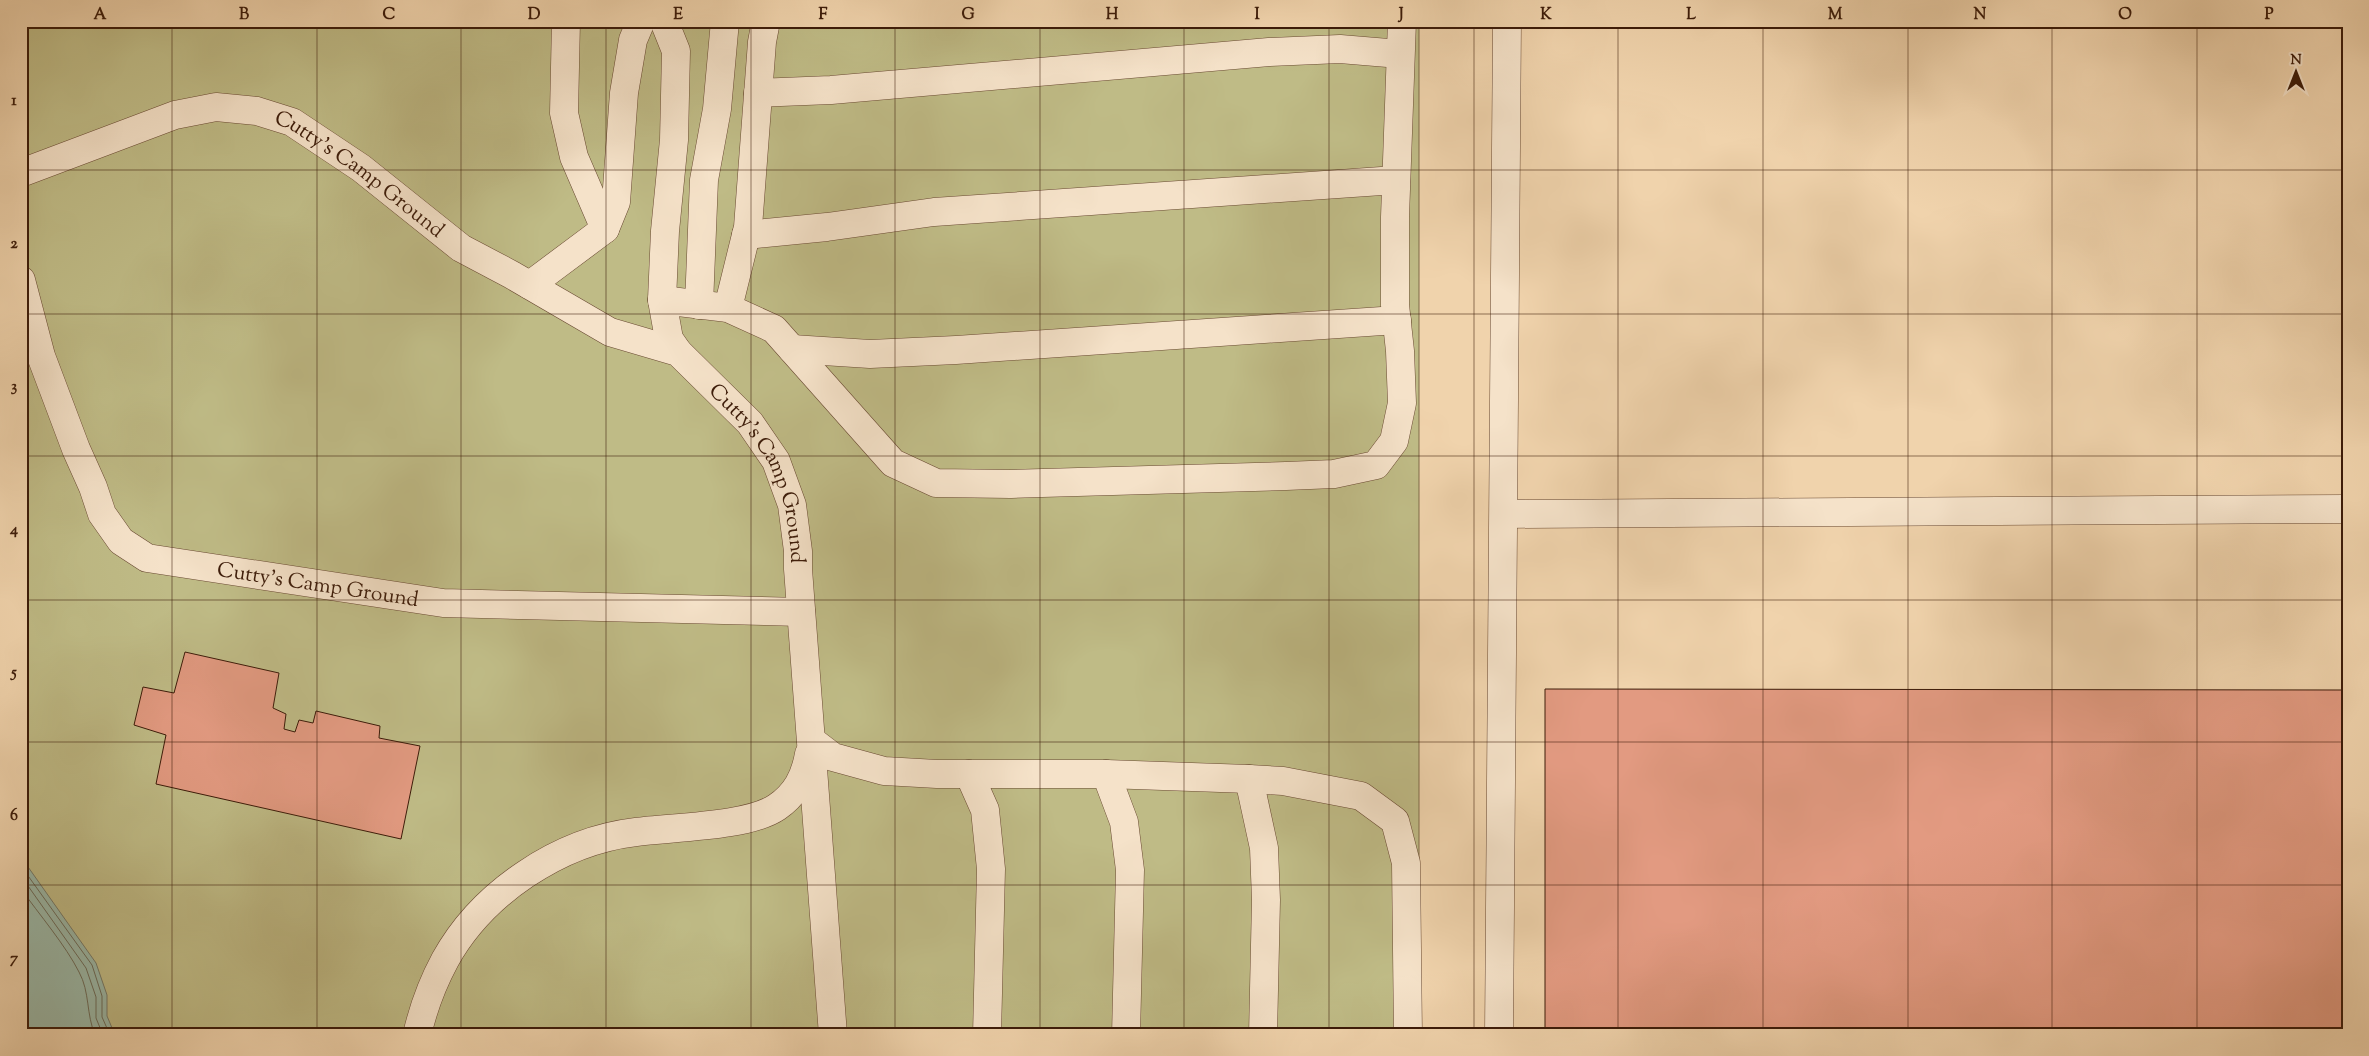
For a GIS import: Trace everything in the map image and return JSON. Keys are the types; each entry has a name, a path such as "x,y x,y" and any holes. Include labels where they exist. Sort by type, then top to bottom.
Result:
{"lane":[{"path":"566,21 564,113 574,157 605,229"},
{"path":"530,285 605,229 616,202 624,93 633,40 641,21"},
{"name":"Cutty's Camp Ground","path":"664,21 676,50 674,140 665,231 662,300 669,338 678,352 750,423 776,461 792,505 798,551 833,1035"},
{"path":"699,305 704,180 717,109 725,21"},
{"path":"728,308 746,235 762,42 766,21"},
{"path":"662,300 728,308 774,329 893,463 936,482 1011,484 1286,476 1334,474 1376,465 1394,441 1402,403 1395,305 1396,180 1402,21"},
{"path":"1499,1035 1506,21"},
{"path":"758,93 831,90 1270,52 1340,49 1400,54"},
{"name":"Cutty's Camp Ground","path":"21,173 175,115 216,108 257,111 292,122 324,141 461,248 530,285 610,332 678,352"},
{"path":"746,235 827,227 934,212 1396,180"},
{"name":"Cutty's Camp Ground","path":"21,280 41,356 102,514 121,541 147,558 443,603 801,612"},
{"path":"792,349 870,354 956,350 1397,320"},
{"path":"1504,514 2348,509"},
{"path":"417,1035 424,1006 445,960 472,922 508,887 544,863 582,845 633,832 718,824 755,816 776,808 798,787 805,774 812,741 833,756 859,766 884,771 969,774 1106,774 1249,779 1283,781 1361,796 1395,820 1406,863 1408,1035"},
{"path":"969,774 985,810 991,868 987,1035"},
{"path":"1106,774 1124,822 1130,870 1126,1035"},
{"path":"1249,779 1264,848 1266,900 1263,1035"}],"shaded area":[{"path":"21,21 1419,21 1419,1035 21,1035"}],"water":[{"path":"21,857 96,963 107,995 107,1016 115,1035 21,1035"}],"building":[{"path":"185,652 279,673 273,708 286,714 284,729 295,732 299,720 313,723 316,711 380,726 379,738 420,746 401,839 156,784 166,735 134,725 143,687 174,693"},
{"path":"1545,689 2348,690 2348,1035 1545,1035"}]}
